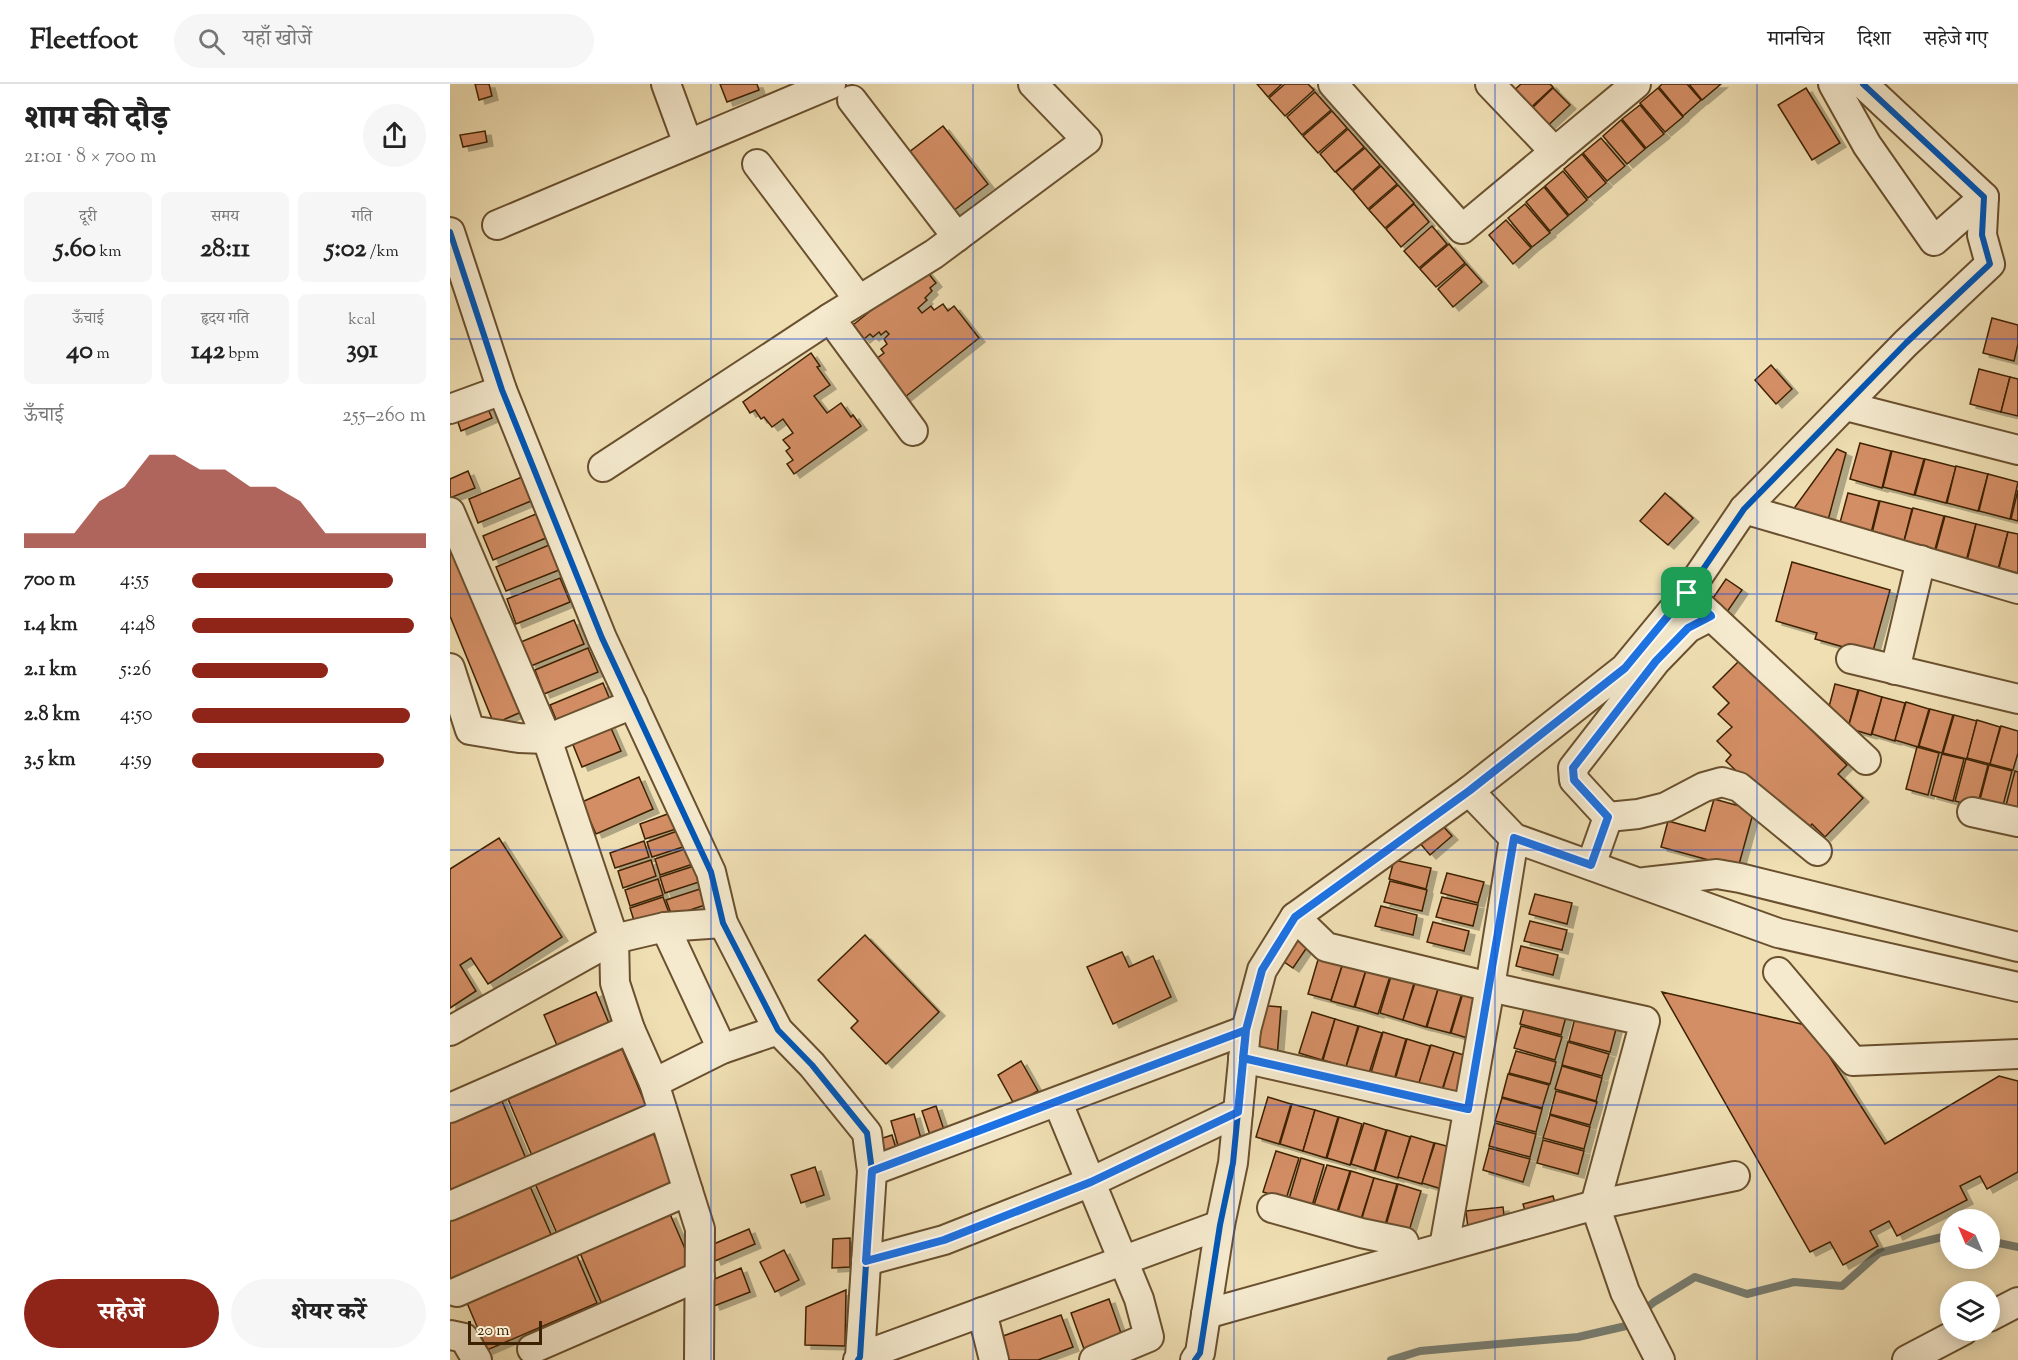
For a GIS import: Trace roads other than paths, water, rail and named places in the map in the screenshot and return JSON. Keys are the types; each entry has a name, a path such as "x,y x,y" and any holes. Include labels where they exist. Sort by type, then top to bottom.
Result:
{"street":[{"path":"666,84 688,144"},
{"path":"603,467 830,318 934,254 1087,140 1033,84"},
{"path":"1333,84 1462,229 1636,84"},
{"path":"1490,84 1555,152"},
{"path":"1833,84 1868,145 1934,241 1984,197"},
{"path":"1195,1360 1200,1353 1220,1225 1233,1163 1245,1044 1262,970 1295,917 1469,791 1625,668 1687,593 1744,509 1906,343 1990,264 1982,235 1984,197 1863,84"},
{"path":"497,225 688,144 801,90 841,92 957,237"},
{"path":"757,164 859,300"},
{"path":"450,232 502,390 602,638 711,872 723,923 778,1029 812,1065 867,1133 872,1171 859,1359 1220,1225"},
{"path":"830,318 913,431"},
{"path":"450,409 502,390"},
{"path":"1846,406 2018,450"},
{"path":"1744,509 2018,589"},
{"path":"450,512 547,739 614,939 615,983 630,1029 654,1083 700,1229 699,1360"},
{"path":"1895,670 1921,560"},
{"path":"1687,593 1866,760"},
{"path":"1608,817 1574,780 1573,768 1656,661 1688,628 1711,616"},
{"path":"1851,659 2018,699"},
{"path":"450,670 460,736 547,739 633,704"},
{"path":"1608,817 1638,814 1666,807 1704,787 1722,782 1739,787 1817,851"},
{"path":"1469,791 1514,838 1778,933 2018,987"},
{"path":"1972,812 2018,822"},
{"path":"1591,865 1608,817"},
{"path":"1444,1247 1514,838"},
{"path":"1640,883 1717,874 2018,947"},
{"path":"1295,917 1326,947 1490,987 1645,1021 1595,1205 1625,1292 1660,1360"},
{"path":"450,1031 614,939 665,927 723,923"},
{"path":"665,927 722,1049"},
{"path":"1778,972 1853,1061 2018,1054"},
{"path":"450,1108 630,1029"},
{"path":"654,1083 722,1049 778,1029"},
{"path":"872,1171 1058,1103 1245,1044 1468,1109"},
{"path":"1058,1103 1139,1299 1154,1349 1094,1360"},
{"path":"866,1261 944,1240 1091,1182 1238,1112"},
{"path":"450,1206 662,1114"},
{"path":"1206,1314 1595,1205 1735,1176"},
{"path":"457,1292 688,1191"},
{"path":"1272,1208 1404,1242"},
{"path":"1362,1233 1385,1263"},
{"path":"532,1349 700,1276"},
{"path":"2000,1311 2018,1302"},
{"path":"982,1312 994,1360"},
{"path":"450,1335 464,1338 477,1360"},
{"path":"1907,1360 1943,1341"}],"waterway":[{"path":"1642,1312 1695,1277 1747,1294 1794,1282 1842,1286 1879,1253 1940,1238"},
{"path":"2000,1243 2018,1247"},
{"path":"1391,1360 1420,1351 1578,1337 1626,1326 1633,1320"}]}
